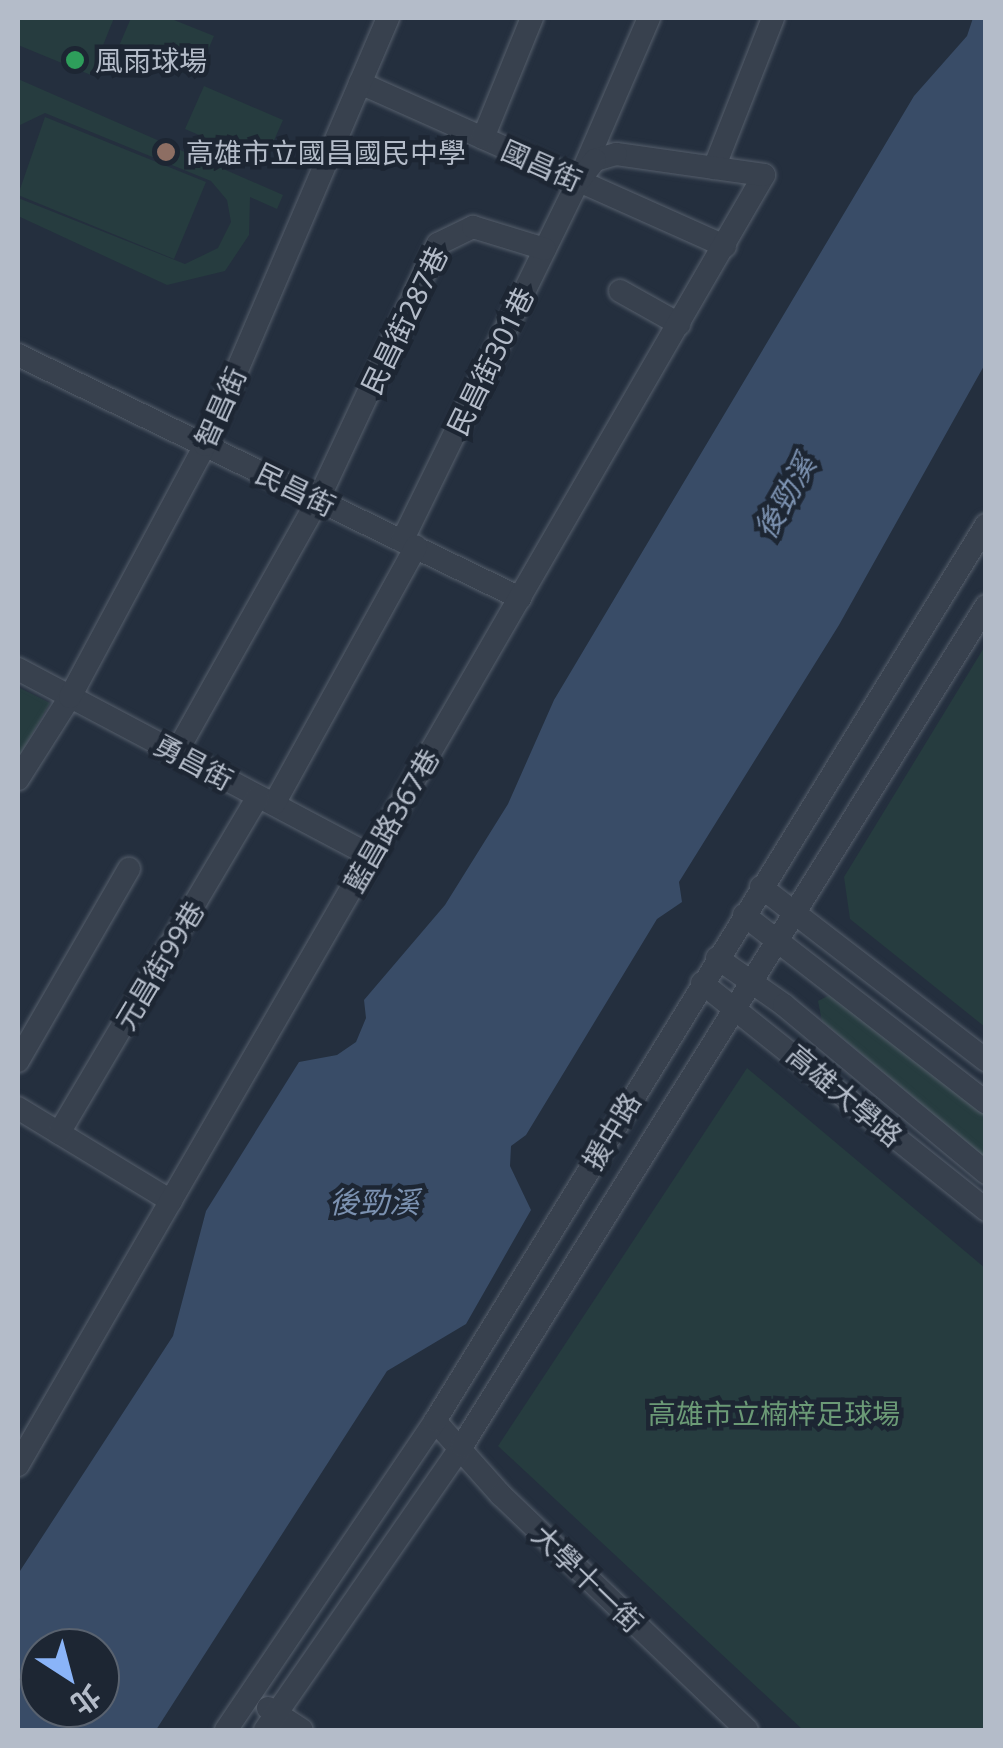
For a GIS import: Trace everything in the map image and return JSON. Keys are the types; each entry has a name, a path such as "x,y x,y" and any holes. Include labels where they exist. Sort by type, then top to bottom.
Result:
{"street":[{"name":"智昌街","path":"18,779 70,697 204,445 388,18"},
{"path":"482,138 532,18"},
{"name":"民昌街301巷","path":"266,800 409,544 578,182 649,18"},
{"path":"578,182 595,160 616,154 714,168 773,18"},
{"name":"國昌街","path":"360,82 725,246"},
{"name":"藍昌路367巷","path":"18,1465 26,1432 171,1201 764,175 714,168"},
{"name":"民昌街287巷","path":"176,753 318,500 438,244 473,226 545,249"},
{"path":"620,291 679,324"},
{"name":"民昌街","path":"18,355 520,598"},
{"name":"援中路","path":"226,1730 434,1421 986,525"},
{"name":"援中路","path":"271,1722 462,1446 986,606"},
{"name":"勇昌街","path":"18,669 370,855"},
{"name":"元昌街99巷","path":"59,1133 266,800"},
{"path":"18,1061 129,869"},
{"path":"761,887 796,910 986,1060"},
{"path":"744,915 986,1103"},
{"name":"高雄大學路","path":"717,958 752,982 986,1172"},
{"name":"高雄大學路","path":"702,984 986,1210"},
{"path":"18,1108 171,1201"},
{"name":"大學十一街","path":"434,1421 462,1446 494,1487 747,1730"},
{"path":"250,1696 271,1722 302,1730"}],"green space":[{"name":"風雨球場","path":"18,18 114,18 91,75 18,45"},
{"path":"131,18 169,18 214,36 196,78 119,46"},
{"path":"18,79 283,195 277,209 250,197 249,235 225,271 167,285 18,216 18,198 185,264 218,248 231,222 227,200 211,181 45,113 18,126"},
{"path":"204,86 283,120 264,163 185,129"},
{"path":"45,117 206,182 174,259 18,195"},
{"path":"985,646 985,1027 850,919 844,877"},
{"path":"18,687 50,703 18,758"},
{"path":"837,991 985,1111 985,1158 822,1021 818,1001"},
{"name":"高雄市立楠梓足球場","path":"747,1068 985,1268 985,1730 803,1730 498,1446"}],"water":[{"name":"後勁溪","path":"973,18 986,18 985,364 839,625 679,882 682,902 657,919 526,1135 511,1146 510,1166 531,1210 466,1324 387,1371 156,1730 18,1730 18,1574 173,1336 206,1211 299,1062 337,1055 356,1042 366,1018 364,1000 445,905 508,804 554,700 914,96 967,36"}],"place":[{"name":"風雨球場","path":"75,60"},
{"name":"高雄市立國昌國民中學","path":"166,152"}]}
